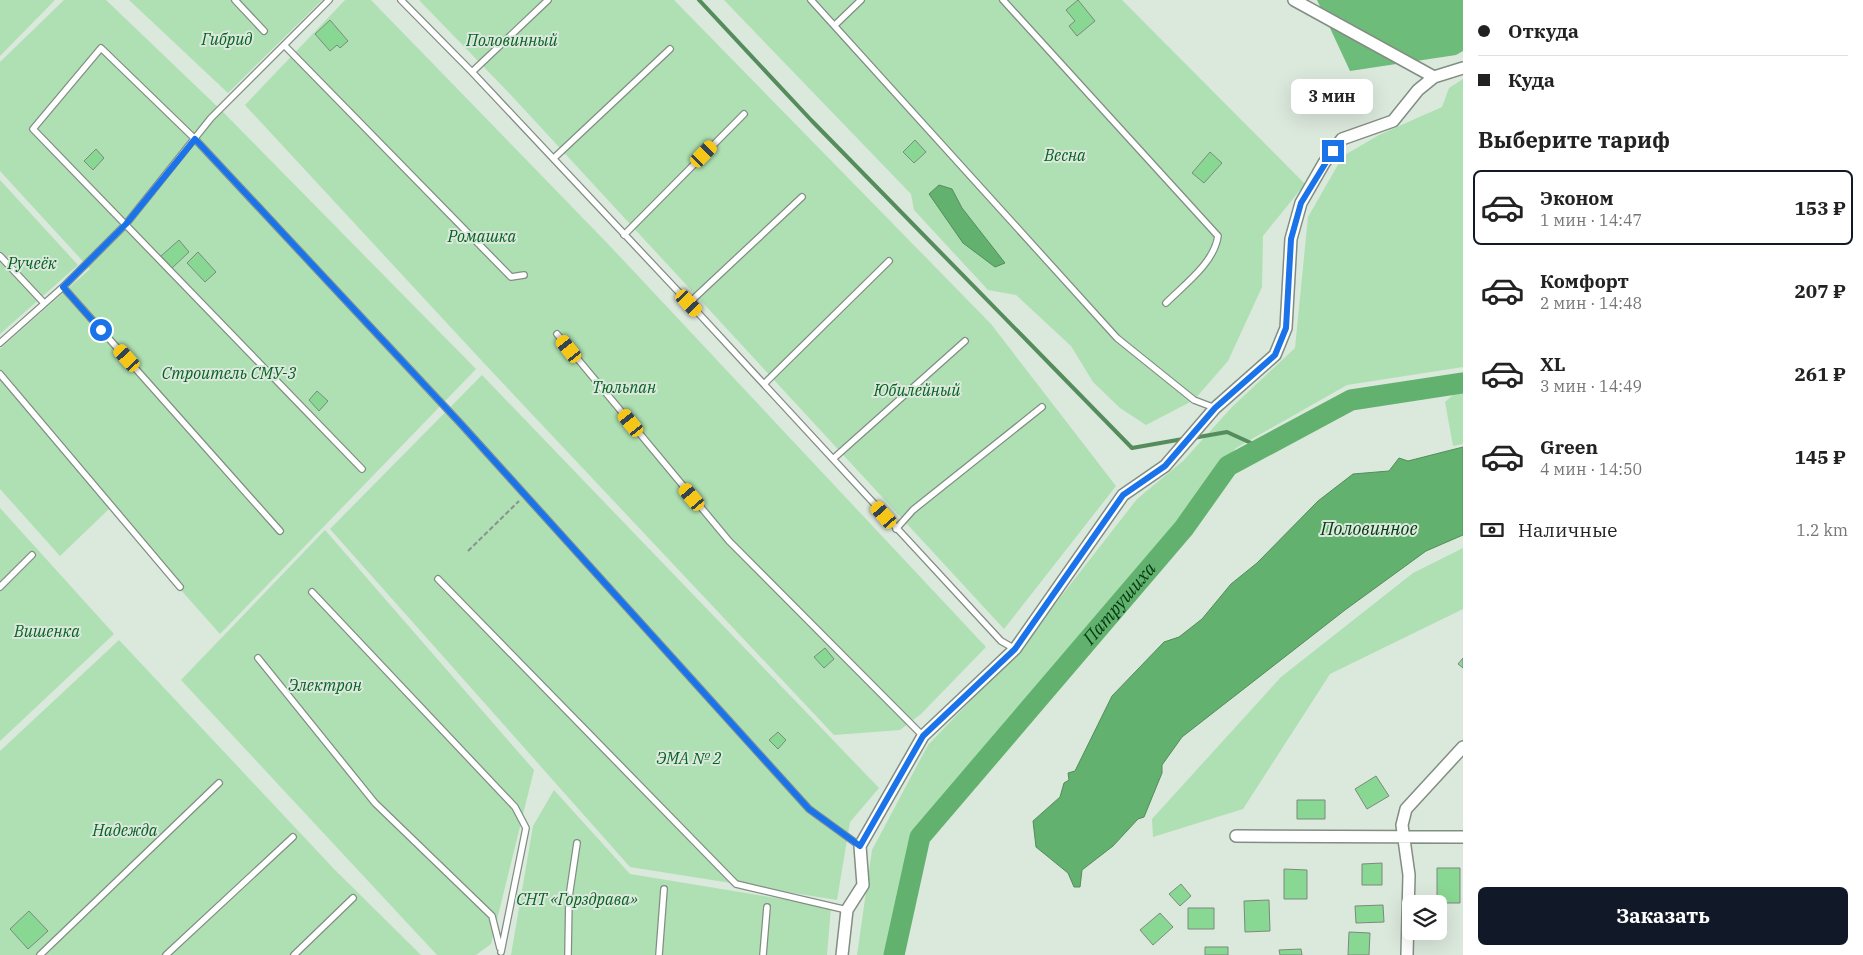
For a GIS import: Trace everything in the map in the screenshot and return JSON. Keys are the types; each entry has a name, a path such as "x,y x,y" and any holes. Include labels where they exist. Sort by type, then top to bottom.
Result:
{"street":[{"path":"1294,0 1434,77"},
{"path":"842,955 847,910 862,885 860,846 923,736 1015,649 1123,495 1165,466 1215,408 1275,355 1286,328 1291,239 1301,203 1324,163 1342,139 1393,121 1418,90 1434,77 1463,68"},
{"path":"1408,955 1409,875 1402,825 1406,809 1463,746"},
{"path":"1236,836 1463,837"}],"lane":[{"path":"235,0 264,31"},
{"path":"0,343 63,287 126,224 211,118 329,0"},
{"path":"472,72 548,0"},
{"path":"811,0 1118,338 1194,400 1215,408"},
{"path":"835,25 861,0"},
{"path":"1004,0 1218,236 1216,247 1206,261 1166,303"},
{"path":"404,1 554,158 834,458 896,529 1001,641 1015,649"},
{"path":"285,46 511,277 524,275"},
{"path":"362,469 33,129 101,48 195,139 461,424 809,809 860,846"},
{"path":"554,158 670,49"},
{"path":"624,235 744,114"},
{"path":"689,303 802,197"},
{"path":"0,256 44,303"},
{"path":"764,384 889,261"},
{"path":"63,287 280,531"},
{"path":"557,334 728,541 923,736"},
{"path":"834,458 965,341"},
{"path":"0,374 180,587"},
{"path":"896,529 913,510 1042,407"},
{"path":"0,587 32,555"},
{"path":"438,579 736,884 847,910"},
{"path":"312,592 515,807 526,828 501,953"},
{"path":"258,658 375,803 492,916 501,953"},
{"path":"40,955 219,783"},
{"path":"166,955 293,837"},
{"path":"568,955 569,897 577,843"},
{"path":"659,955 664,890"},
{"path":"294,955 353,898"},
{"path":"763,955 767,907"}],"path":[{"path":"468,551 525,496"}],"green space":[{"path":"0,0 55,0 0,56"},
{"name":"Строитель СМУ-3","path":"64,0 106,0 224,113 476,369 220,634 109,509 60,556 0,489 0,349 90,269 0,171 0,62"},
{"name":"Гибрид","path":"129,0 322,0 228,93"},
{"name":"Тюльпан","path":"345,0 371,0 609,245 986,647 921,714 900,730 834,735 481,360 245,105"},
{"name":"Юбилейный","path":"419,0 674,0 991,324 1116,486 1004,629 510,94"},
{"name":"Весна","path":"724,0 1122,0 1305,184 1263,236 1262,287 1228,361 1194,400 1146,425 1120,408 1093,382 1071,346 1016,295 988,290 914,210 911,194"},
{"path":"1463,79 1463,367 1347,385 1236,448 1066,656 914,832 888,955 857,955 872,850 928,745 1020,649 1137,499 1183,461 1232,407 1295,348 1308,217 1343,156 1379,135 1442,107 1449,88"},
{"name":"Ручеёк","path":"0,180 78,265 0,334"},
{"name":"ЭМА № 2","path":"482,375 879,788 850,822 837,900 630,867 330,529"},
{"path":"1463,386 1463,444 1453,446 1445,402"},
{"name":"Вишенка","path":"0,508 114,634 0,741"},
{"name":"Электрон","path":"325,530 534,770 491,944 476,955 437,955 181,680"},
{"path":"1463,548 1463,609 1330,674 1243,809 1153,837 1152,819 1281,677 1413,573"},
{"name":"Надежда","path":"119,640 334,869 421,955 0,955 0,751"},
{"name":"СНТ «Горздрава»","path":"554,790 630,874 831,907 827,955 511,955 533,826"}],"shaded area":[{"path":"1317,0 1463,0 1463,51 1456,55 1350,71"}],"water":[{"path":"939,185 952,189 962,208 1005,263 995,267 963,243 929,194"},
{"name":"Половинное","path":"1463,447 1463,535 1426,551 1345,610 1182,737 1162,765 1162,773 1144,817 1138,819 1113,846 1082,870 1080,887 1074,887 1068,873 1036,847 1033,821 1060,797 1064,783 1069,780 1068,773 1075,771 1112,696 1164,642 1179,637 1202,619 1231,584 1257,563 1318,501 1353,474 1389,471 1399,458 1408,461"}],"building":[{"path":"1078,0 1095,21 1077,36 1069,26 1075,21 1066,10"},
{"path":"330,20 348,41 340,48 337,45 330,51 315,34"},
{"path":"915,140 926,152 914,163 903,152"},
{"path":"96,149 104,158 93,170 84,161"},
{"path":"1210,152 1222,163 1204,183 1192,173"},
{"path":"179,240 189,252 172,268 161,256"},
{"path":"198,252 216,272 205,282 187,263"},
{"path":"317,391 328,401 319,411 309,400"},
{"path":"825,648 834,659 824,668 814,657"},
{"path":"1463,658 1463,668 1458,664"},
{"path":"778,732 786,740 778,749 769,740"},
{"path":"1376,776 1389,796 1367,809 1355,789"},
{"path":"1297,800 1325,800 1325,819 1297,819"},
{"path":"1382,863 1382,885 1362,885 1362,864"},
{"path":"1437,868 1460,868 1460,903 1447,903 1447,895 1437,895"},
{"path":"1284,869 1307,870 1307,899 1284,899"},
{"path":"1181,884 1191,896 1180,906 1169,894"},
{"path":"1269,900 1270,931 1245,932 1244,901"},
{"path":"1383,905 1384,922 1356,923 1355,906"},
{"path":"1188,908 1214,908 1214,929 1188,929"},
{"path":"29,911 48,931 28,949 10,929"},
{"path":"1160,913 1173,927 1153,945 1140,930"},
{"path":"1349,932 1370,933 1369,955 1348,955"},
{"path":"1205,947 1228,947 1228,955 1205,955"},
{"path":"1301,949 1302,955 1280,955 1279,950"}],"waterway":[{"path":"699,0 812,121 1132,448 1183,439"},
{"name":"Патрушиха","path":"894,955 920,837 1184,528 1228,466 1351,400 1463,383"},
{"path":"1193,438 1227,432 1262,448"}],"route":[{"path":"101,330 63,287 126,224 195,139 461,424 809,809 860,846 923,736 1015,649 1123,495 1165,466 1215,408 1275,355 1286,328 1291,239 1301,203 1333,151"}],"park label":[{"name":"Половинный","path":"512,40"},
{"name":"Ромашка","path":"482,236"}]}
